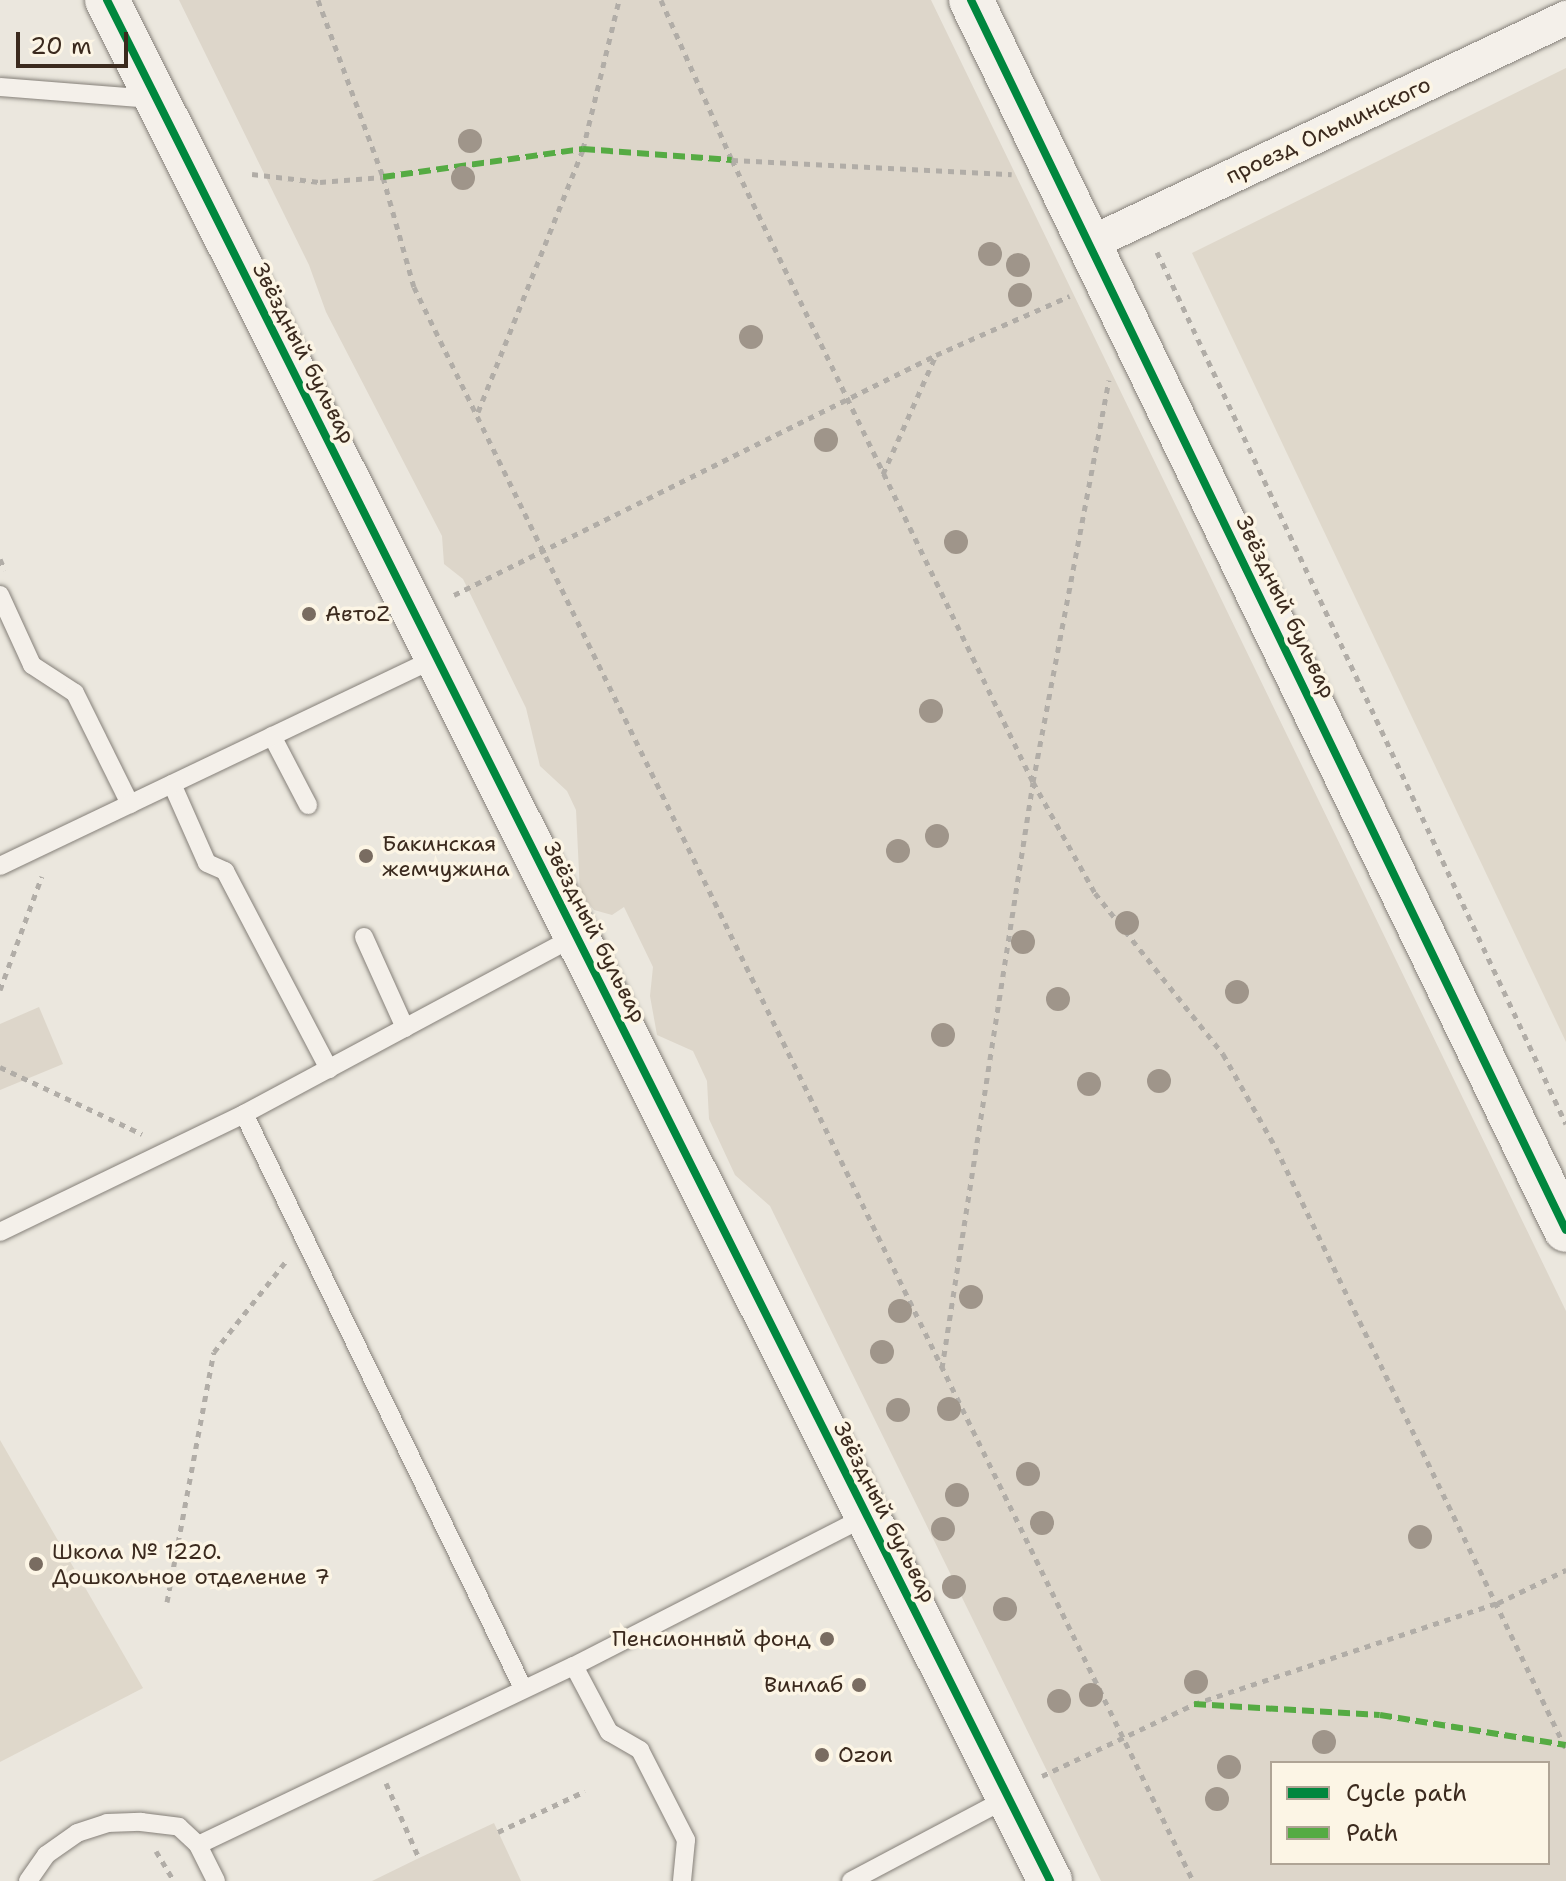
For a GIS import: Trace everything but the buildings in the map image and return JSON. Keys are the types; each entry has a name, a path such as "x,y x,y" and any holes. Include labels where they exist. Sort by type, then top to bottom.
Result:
{"street":[{"name":"Звёздный бульвар","path":"107,0 867,1516 1025,1788 1050,1881"},
{"name":"Звёздный бульвар","path":"971,0 1566,1230"},
{"name":"проезд Ольминского","path":"1091,243 1566,18"}],"lane":[{"path":"0,87 156,99"},
{"path":"0,595 32,665 75,693 130,804"},
{"path":"0,866 436,658"},
{"path":"272,736 308,805"},
{"path":"172,784 207,863 225,871 329,1069"},
{"path":"0,1232 244,1114 576,936"},
{"path":"364,937 405,1028"},
{"path":"244,1114 522,1686"},
{"path":"198,1845 522,1686 574,1666 867,1516"},
{"path":"574,1666 609,1732 640,1750 686,1840 682,1881"},
{"path":"851,1881 1025,1788"},
{"path":"28,1881 46,1855 77,1833 107,1823 179,1827 198,1845 216,1881"}],"path":[{"path":"318,0 383,177 414,287 1193,1881"},
{"path":"478,413 583,149 619,0"},
{"path":"661,0 732,160 1033,782 1095,893 1223,1054 1276,1148 1566,1749"},
{"path":"732,160 1017,174"},
{"path":"252,174 320,182 383,177"},
{"path":"1157,250 1566,1124"},
{"path":"454,595 541,548 849,402 936,355 1075,294"},
{"path":"882,475 936,355"},
{"path":"942,1369 1033,782 1110,375"},
{"path":"0,990 56,838"},
{"path":"0,1067 133,1126 163,1154"},
{"path":"167,1602 214,1352 305,1238"},
{"path":"1025,1788 1123,1736 1194,1704 1498,1603 1566,1570"},
{"path":"375,1759 419,1858"},
{"path":"498,1832 585,1791"},
{"path":"541,1811 545,1817"},
{"path":"144,1847 154,1849 174,1881"}],"shaded area":[{"path":"179,0 931,0 1566,1311 1566,1881 1101,1881 770,1206 735,1175 709,1119 707,1081 693,1051 657,1035 650,996 653,967 624,907 612,915 594,910 580,893 576,810 567,791 540,766 526,708 463,579 444,564 442,536 326,312 309,265"},
{"path":"1566,68 1566,1042 1192,253"},
{"path":"39,1007 63,1064 0,1090 0,1024"},
{"name":"Школа № 1220. Дошкольное отделение 7","path":"0,1440 143,1688 0,1762"},
{"path":"494,1823 521,1881 372,1881 419,1858"}],"marked path":[{"path":"383,177 583,149 732,160"},
{"path":"1194,1704 1380,1715 1566,1745"}],"cycle path":[{"path":"107,0 1050,1881"},
{"path":"971,0 1566,1230"}],"place":[{"name":"АвтоZ","path":"309,614"},
{"name":"Бакинская жемчужина","path":"366,856"},
{"name":"Школа № 1220. Дошкольное отделение 7","path":"36,1564"},
{"name":"Пенсионный фонд","path":"827,1639"},
{"name":"Винлаб","path":"859,1685"},
{"name":"Ozon","path":"822,1755"}]}
